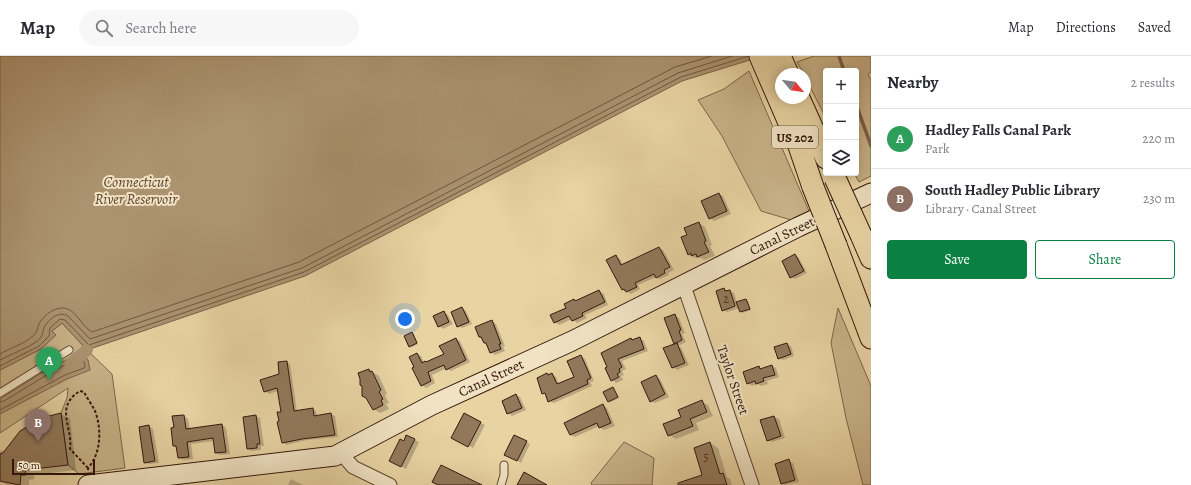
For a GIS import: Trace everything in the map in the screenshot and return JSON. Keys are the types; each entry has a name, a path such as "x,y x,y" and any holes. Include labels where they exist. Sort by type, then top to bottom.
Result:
{"main road":[{"name":"US 202","path":"760,56 775,74"},
{"name":"US 202","path":"780,56 780,68"},
{"name":"US 202","path":"787,104 813,188 871,338"},
{"name":"US 202","path":"802,104 823,151"},
{"path":"834,176 871,258"}],"street":[{"name":"Canal Street","path":"88,476 335,456 432,405 572,341 684,286 798,227 871,193"},
{"name":"Taylor Street","path":"684,286 752,485"},
{"path":"341,453 353,467 390,485"}],"lane":[{"path":"0,393 69,350"},
{"path":"501,485 504,475 504,465"}],"path":[{"path":"80,391 84,392 95,411 97,418 99,442 88,476 70,449 71,441 68,433 68,402 73,395 80,391"}],"shaded area":[{"path":"814,56 871,56 871,72 868,74 871,80 871,176 859,182 856,176 859,176 859,68 823,68 823,112 811,89 811,68 800,68 797,62"},
{"path":"749,71 809,211 791,220 761,211 722,136 698,100 724,89"},
{"path":"838,308 871,386 871,485 863,485 846,418 831,343"},
{"path":"62,323 112,374 125,468 79,474 68,465 61,413 67,398 68,388 0,433 0,370 41,349 55,335 52,331"},
{"path":"624,442 654,458 652,485 592,485 591,483"}],"water":[{"name":"Connecticut River Reservoir","path":"0,56 763,56 682,81 305,276 87,350 62,323 52,331 56,335 41,349 0,370"},
{"path":"81,352 88,360 90,370 67,379 0,414 0,399 48,369"}],"building":[{"path":"719,193 727,211 709,219 701,201"},
{"path":"699,222 706,241 704,242 709,252 697,257 696,254 691,256 691,253 688,255 681,237 687,235 684,228"},
{"path":"659,247 670,267 664,270 665,273 656,278 654,274 635,283 637,287 626,292 624,289 622,290 606,260 616,255 621,265"},
{"path":"795,254 804,271 790,278 782,261"},
{"path":"724,288 725,291 730,290 735,306 722,311 716,291"},
{"path":"599,290 605,302 582,313 583,316 572,321 569,316 554,323 550,315 566,308 564,304 574,299 575,301"},
{"path":"746,299 750,309 740,312 736,302"},
{"path":"462,307 469,322 457,327 451,312"},
{"path":"444,311 449,322 438,327 433,316"},
{"path":"675,314 681,330 679,331 682,340 674,344 664,318"},
{"path":"492,320 501,344 499,344 501,349 490,353 486,343 484,343 481,337 479,337 475,327"},
{"path":"412,332 417,343 409,347 404,336"},
{"path":"640,337 644,349 618,359 622,367 619,369 620,372 617,374 619,377 611,381 605,368 607,367 601,353 631,338 632,340"},
{"path":"456,338 466,360 446,370 444,365 428,372 431,381 421,386 412,368 414,367 409,357 417,353 422,363 425,361 426,362 444,354 439,346"},
{"path":"677,343 685,363 672,368 663,348"},
{"path":"787,343 791,354 778,359 774,347"},
{"path":"581,355 591,378 587,380 588,384 548,402 545,393 542,394 537,378 547,373 548,375 552,373 557,384 574,377 567,361"},
{"path":"287,361 294,411 313,408 314,416 331,413 335,435 282,443 277,422 279,421 277,412 281,412 277,388 264,392 260,380 279,374 278,362"},
{"path":"772,365 775,375 763,378 764,381 756,384 755,381 747,384 743,372 759,366 760,369"},
{"path":"369,369 370,372 372,371 381,390 379,392 383,399 381,400 383,405 373,410 366,398 362,396 362,386 360,385 358,373"},
{"path":"656,375 665,394 650,402 641,382"},
{"path":"613,387 618,397 608,402 603,392"},
{"path":"516,394 522,408 507,414 502,401"},
{"path":"702,400 707,412 690,419 693,426 668,436 663,424 681,417 678,410"},
{"path":"603,404 611,423 599,428 597,423 570,435 564,423"},
{"path":"61,413 68,465 25,470 26,475 21,475 20,485 0,481 0,454 3,453 20,431 41,418"},
{"path":"464,413 481,422 468,447 451,438"},
{"path":"184,415 186,429 222,424 226,452 215,453 213,438 187,442 189,457 178,458 176,446 173,446 171,428 174,427 172,416"},
{"path":"256,415 260,444 257,444 257,448 247,449 243,417"},
{"path":"774,416 781,436 767,441 760,420"},
{"path":"149,425 155,461 144,463 139,427"},
{"path":"406,435 415,439 401,467 389,461 400,439 404,441"},
{"path":"514,435 527,441 517,461 504,455"},
{"path":"710,442 720,474 723,473 727,485 678,485 678,483 702,475 694,448"},
{"path":"789,459 795,480 781,484 775,464"},
{"path":"441,465 482,485 438,485 432,482"},
{"path":"524,472 547,485 517,485"}],"waterway":[{"path":"839,56 843,68"},
{"path":"859,112 871,146"},
{"path":"70,364 87,350"}],"place":[{"name":"Hadley Falls Canal Park","path":"49,380"},
{"name":"South Hadley Public Library","path":"38,442"}]}
